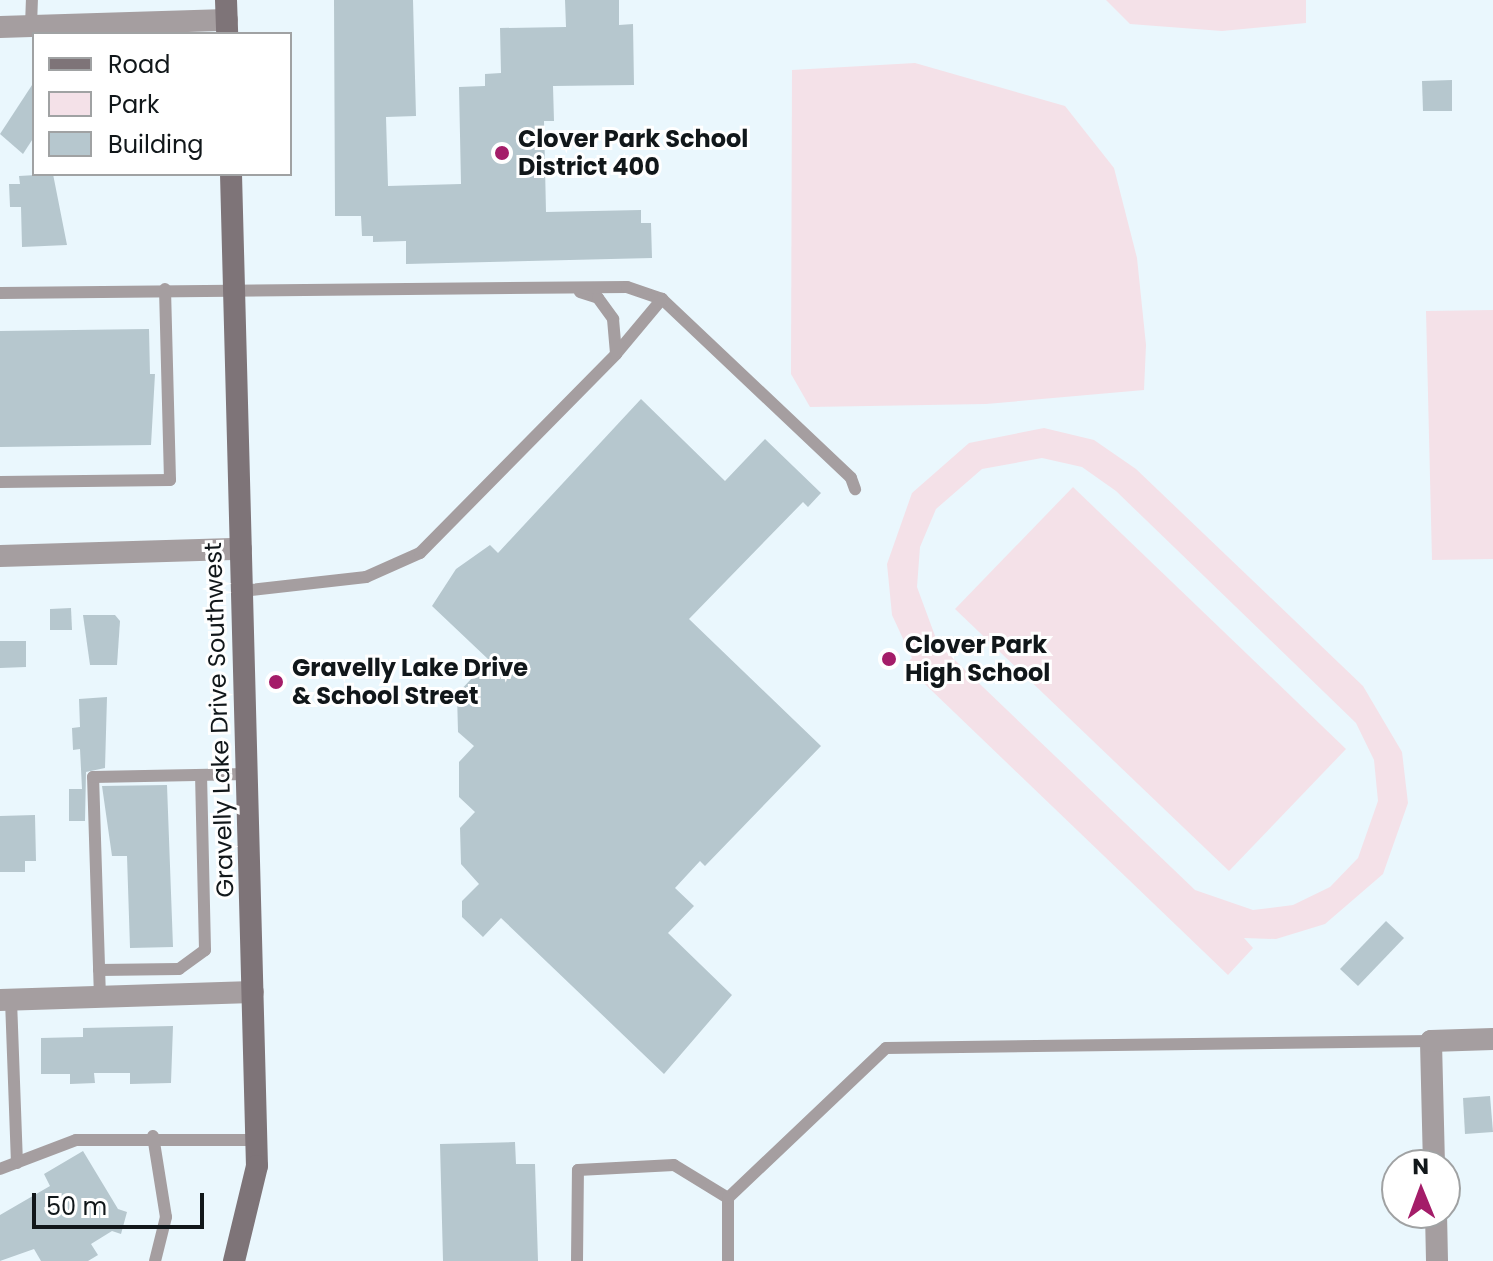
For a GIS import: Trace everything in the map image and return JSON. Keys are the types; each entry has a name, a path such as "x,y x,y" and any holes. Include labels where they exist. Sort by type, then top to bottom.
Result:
{"main road":[{"name":"Gravelly Lake Drive Southwest","path":"231,176 256,1140 254,1196 234,1261"}],"street":[{"path":"0,27 227,18"},
{"path":"0,556 241,549"},
{"path":"5,1000 253,992"},
{"path":"1434,1149 1431,1041 1493,1039"},
{"path":"1436,1229 1437,1261"}],"lane":[{"path":"31,26 32,0"},
{"path":"0,293 234,287 627,287 662,299 851,478 855,489"},
{"path":"0,482 170,480 165,289"},
{"path":"569,289 598,298 613,319 616,354"},
{"path":"242,591 366,577 420,553 616,354 662,299"},
{"path":"100,998 93,777 247,774"},
{"path":"99,970 170,969 205,950 201,775"},
{"path":"170,969 172,995"},
{"path":"5,1000 17,1163"},
{"path":"728,1261 728,1198 886,1048 1431,1041"},
{"path":"153,1136 166,1217 161,1259"},
{"path":"0,1169 76,1140 153,1136 256,1140"},
{"path":"577,1261 578,1170 674,1165 728,1198"}],"green space":[{"path":"1106,0 1306,0 1306,23 1222,31 1130,24"},
{"path":"915,63 1065,106 1114,168 1137,258 1146,345 1144,390 986,404 810,407 791,374 792,70"},
{"path":"1493,310 1493,559 1432,560 1426,311"},
{"path":"1044,428 1094,440 1136,469 1363,686 1402,752 1408,803 1383,874 1325,924 1276,939 1244,938 1253,948 1228,975 905,665 912,658 892,615 887,564 912,493 969,443","holes":["1042,458 1082,467 1116,491 1356,723 1374,760 1378,801 1358,858 1330,887 1293,905 1253,910 1195,890 938,644 917,587 920,547 936,509 982,469"]},
{"path":"1073,487 1346,749 1229,871 955,609"}],"building":[{"name":"Clover Park School District 400","path":"334,0 413,0 416,116 386,117 388,186 461,184 459,87 485,86 485,74 501,73 500,28 566,27 565,0 619,0 619,25 633,24 634,85 553,86 554,121 544,121 546,212 641,210 641,223 651,223 652,258 406,264 406,241 373,242 373,236 362,236 361,216 335,216"},
{"path":"1452,80 1452,111 1423,111 1422,81"},
{"path":"32,85 32,140 23,154 0,134"},
{"path":"19,176 53,176 67,245 22,247 21,207 10,207 9,184 20,184"},
{"path":"149,329 150,374 155,374 151,445 0,447 0,331"},
{"path":"641,399 725,481 765,439 821,493 808,507 803,502 689,619 821,746 705,866 700,861 675,888 694,906 668,933 732,995 664,1074 501,918 483,937 462,917 462,901 479,884 461,864 460,828 475,812 459,797 459,762 474,746 458,732 457,694 489,660 432,606 456,569 490,545 498,553"},
{"path":"71,608 72,630 50,630 50,609"},
{"path":"83,615 115,615 120,621 117,665 90,665"},
{"path":"0,641 26,641 26,667 0,668"},
{"path":"107,697 105,768 86,772 85,821 69,821 69,789 82,789 80,749 73,750 72,728 80,727 79,699"},
{"path":"167,785 173,947 130,948 127,856 112,856 102,786"},
{"path":"35,815 36,861 25,861 25,872 0,872 0,816"},
{"path":"1386,921 1404,938 1358,986 1340,969"},
{"path":"173,1026 171,1083 130,1084 130,1073 94,1073 95,1083 70,1084 70,1074 41,1074 41,1038 83,1037 83,1028"},
{"path":"1490,1096 1493,1132 1465,1134 1463,1098"},
{"path":"515,1142 516,1164 535,1164 538,1261 443,1261 440,1144"},
{"path":"83,1151 118,1209 127,1212 121,1234 112,1231 91,1244 98,1255 88,1261 41,1261 34,1249 0,1261 0,1215 50,1186 44,1174"}],"place":[{"name":"Clover Park School District 400","path":"502,153"},
{"name":"Clover Park High School","path":"889,659"},
{"name":"Gravelly Lake Drive & School Street","path":"276,682"}]}
